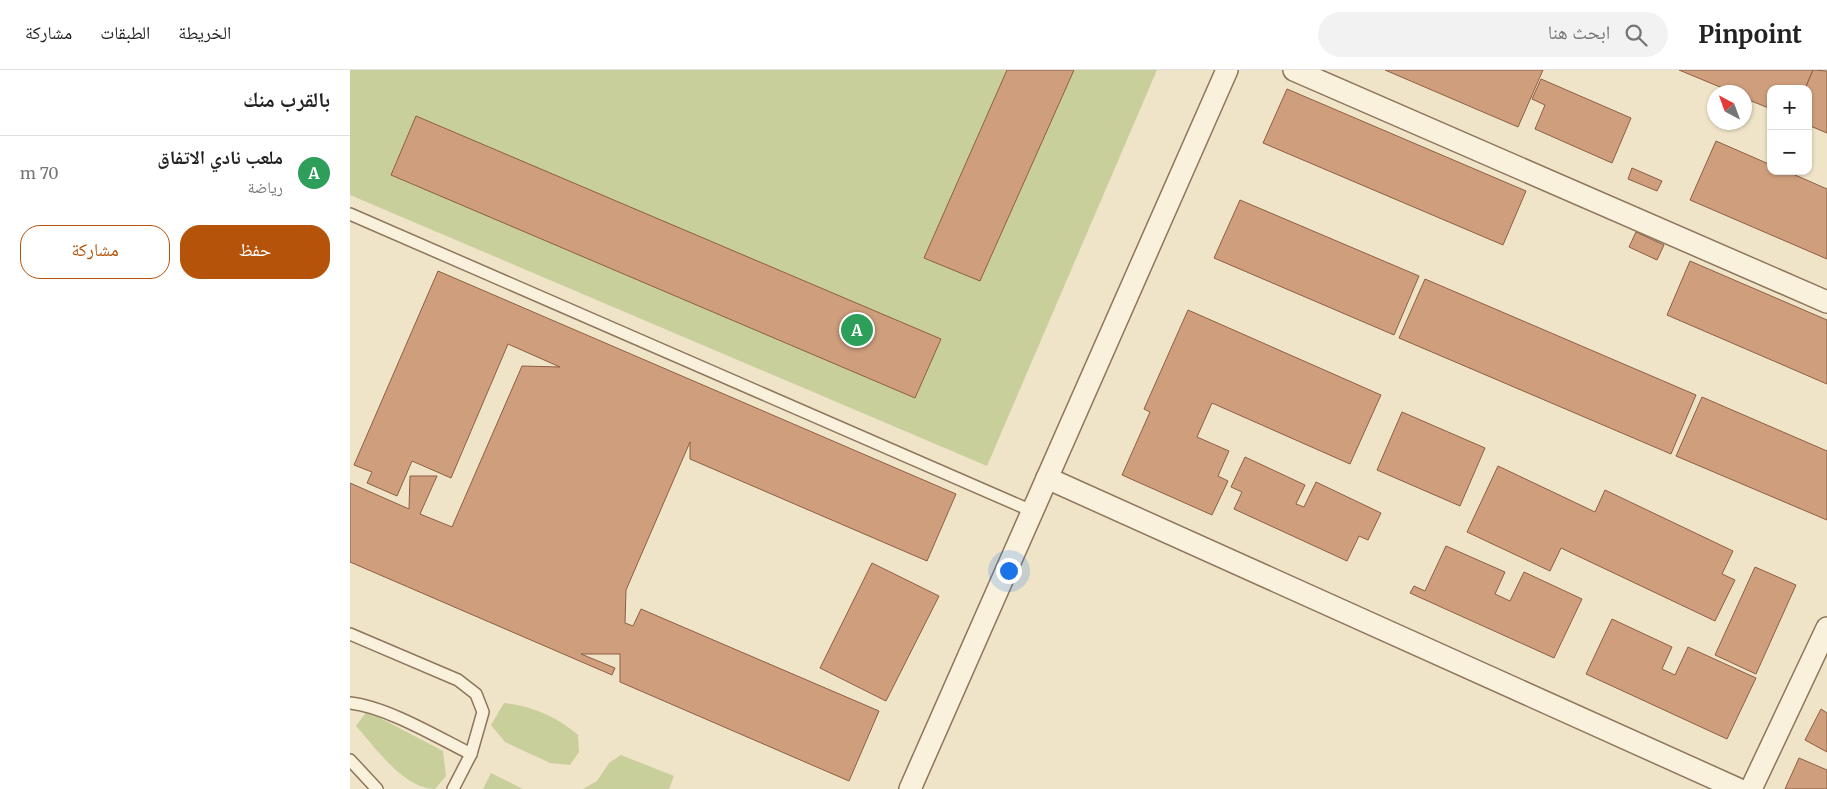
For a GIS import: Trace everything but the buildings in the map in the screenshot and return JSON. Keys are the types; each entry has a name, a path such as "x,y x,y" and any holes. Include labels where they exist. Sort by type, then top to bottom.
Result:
{"street":[{"path":"910,789 1227,70"},
{"path":"1294,70 1827,302"},
{"path":"1047,478 1738,789"},
{"path":"1751,789 1827,628"}],"lane":[{"path":"350,214 1032,511"},
{"path":"350,634 458,680 476,694 483,712 471,754 453,789"},
{"path":"350,703 368,706 385,712 471,754"},
{"path":"350,760 377,789"}],"green space":[{"path":"350,70 1157,70 987,466 350,195"},
{"path":"504,703 524,706 553,717 578,735 579,752 570,765 550,763 505,742 491,725"},
{"path":"367,711 443,751 446,776 435,789 423,787 401,775 372,745 356,726"},
{"path":"621,755 674,776 669,789 583,789 597,781 609,763"},
{"path":"491,773 523,789 483,789"}],"place":[{"name":"ملعب نادي الاتفاق","path":"857,330"}]}
